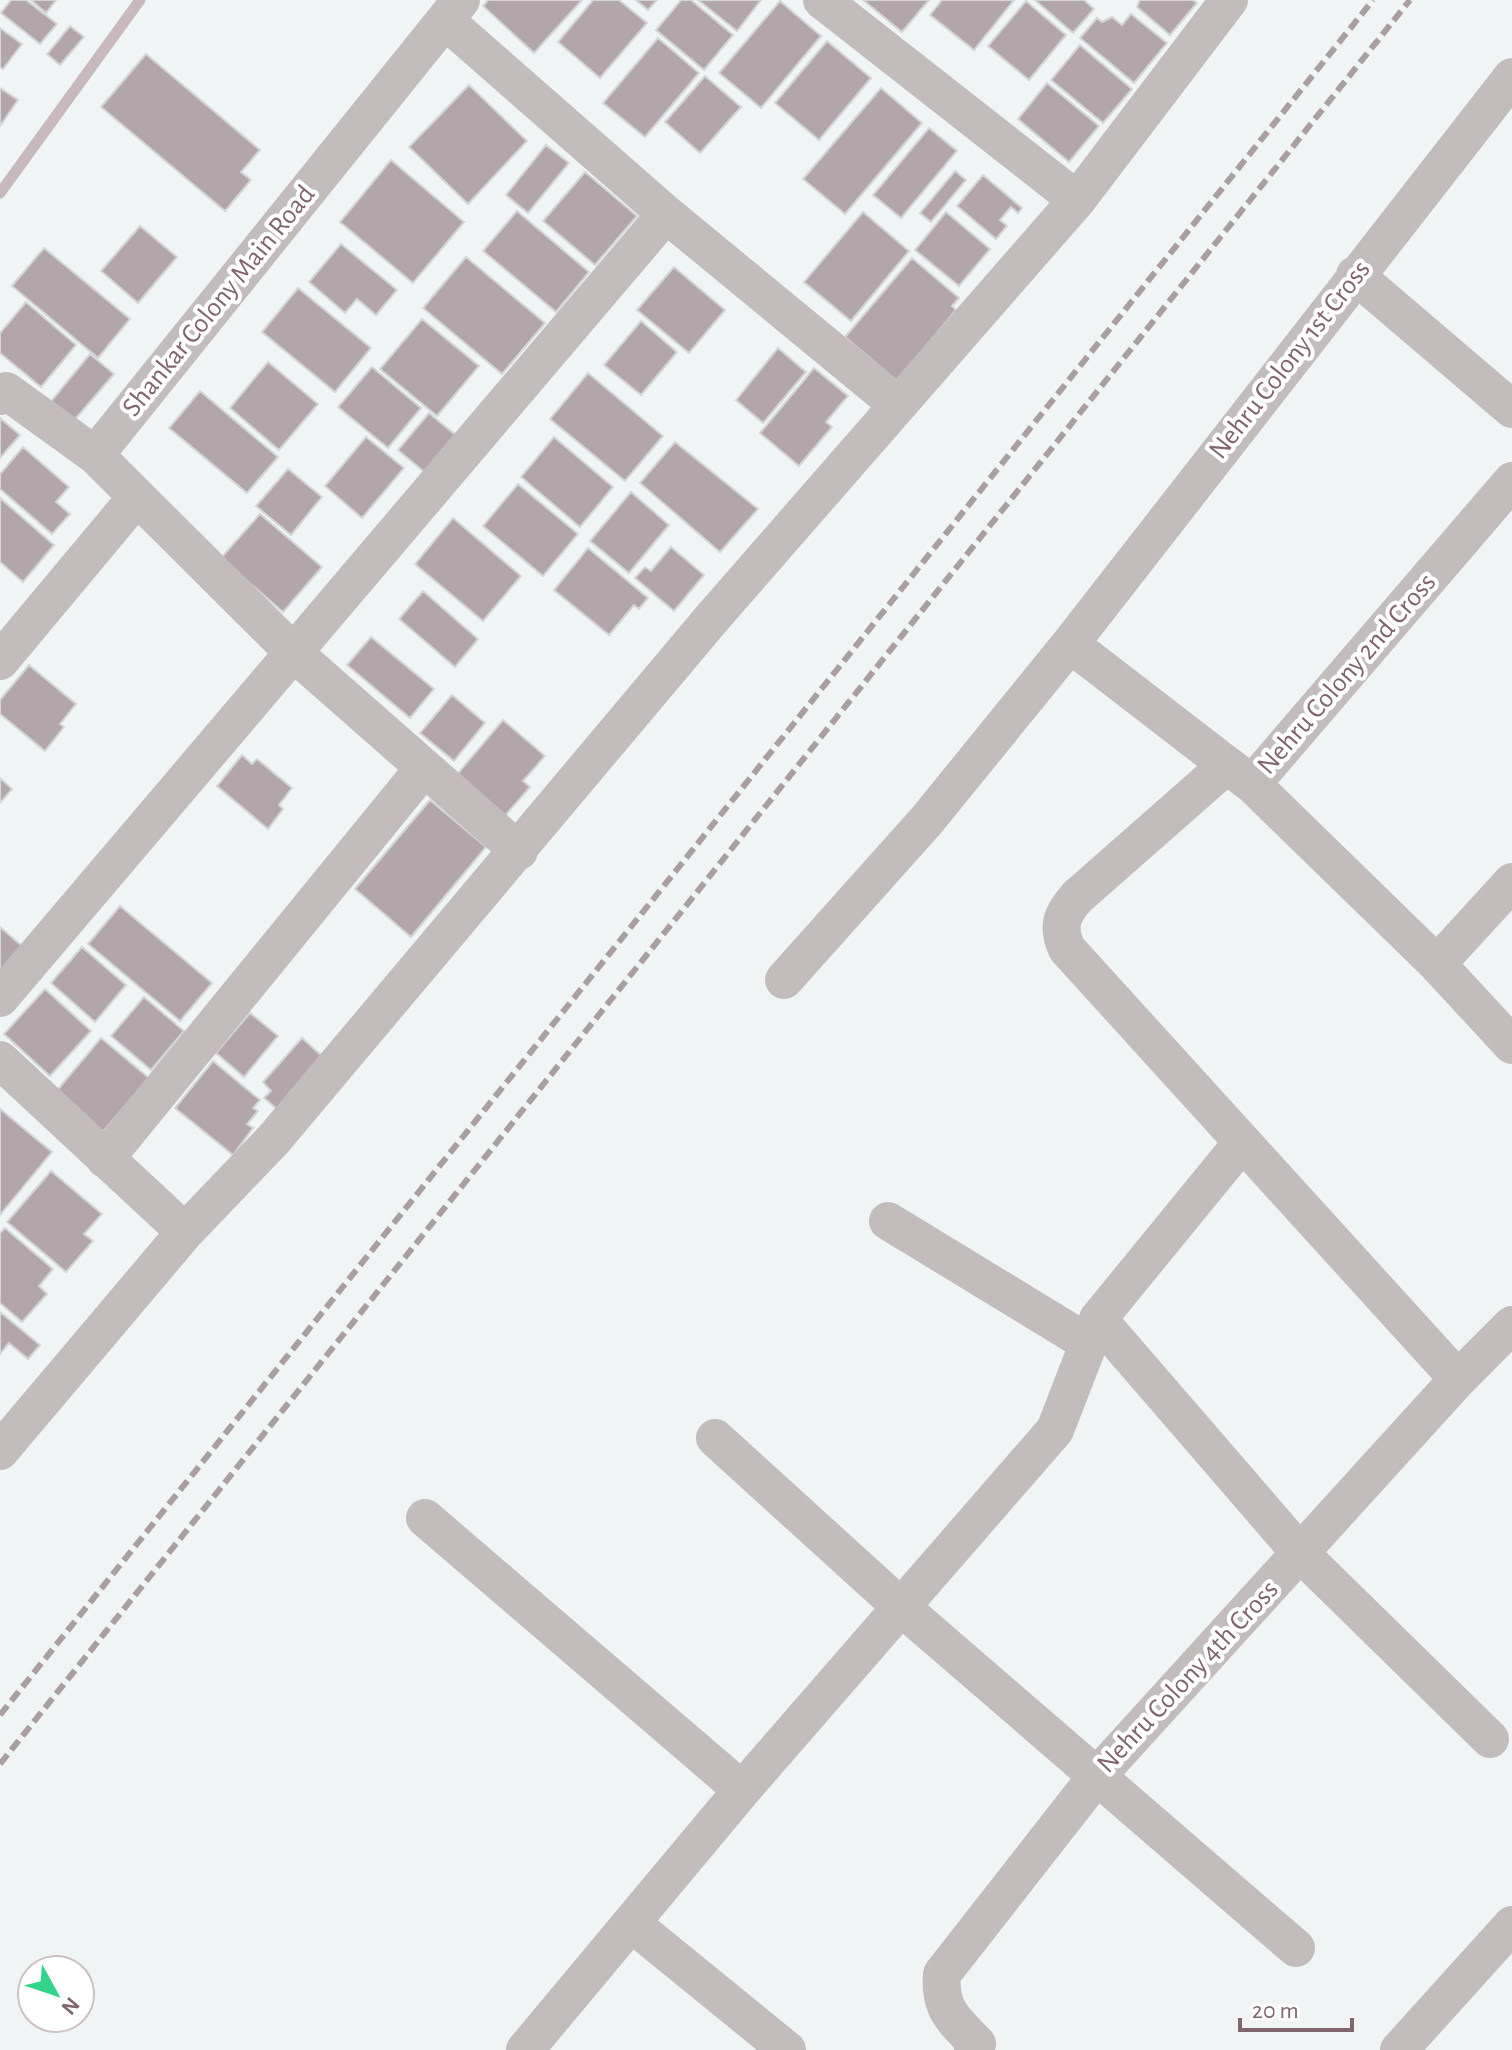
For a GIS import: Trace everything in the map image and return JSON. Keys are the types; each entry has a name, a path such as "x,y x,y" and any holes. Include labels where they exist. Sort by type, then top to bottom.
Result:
{"street":[{"path":"822,0 1077,200"},
{"path":"0,1451 185,1232 274,1139 713,617 1077,200 1227,1"},
{"path":"454,11 666,214 898,405"},
{"name":"Shankar Colony Main Road","path":"95,455 454,11"},
{"name":"Nehru Colony 1st Cross","path":"784,980 927,820 1070,644 1512,77"},
{"path":"0,998 666,214"},
{"path":"1355,275 1512,409"},
{"path":"0,396 6,391 95,455 295,654 519,851"},
{"name":"Nehru Colony 2nd Cross","path":"1241,1144 1067,949 1059,933 1063,913 1239,775 1512,481"},
{"path":"0,661 136,498"},
{"path":"1070,644 1239,775 1437,964 1512,1045"},
{"path":"105,1159 424,768"},
{"path":"1437,964 1512,882"},
{"path":"0,1060 185,1232"},
{"path":"525,2050 742,1790 1055,1430 1093,1331 1241,1144 1458,1379"},
{"path":"888,1221 1093,1331 1301,1554 1490,1739"},
{"name":"Nehru Colony 4th Cross","path":"978,2048 950,2015 940,1996 942,1974 1096,1777 1458,1379 1512,1325"},
{"path":"715,1438 901,1607 1296,1948"},
{"path":"425,1518 742,1790"},
{"path":"631,1923 787,2050"},
{"path":"1399,2050 1512,1925"}],"building":[{"path":"11,0 26,0 57,24 40,44 1,13"},
{"path":"31,0 56,0 46,13"},
{"path":"488,0 582,0 534,53 483,6"},
{"path":"593,0 619,0 647,23 600,78 558,42"},
{"path":"636,0 657,0 648,10"},
{"path":"681,0 691,0 733,35 704,70 656,30"},
{"path":"698,0 761,0 737,31"},
{"path":"863,0 929,0 902,32"},
{"path":"942,0 1014,0 974,50 930,15"},
{"path":"1035,0 1084,0 1094,9 1073,33"},
{"path":"1140,0 1193,0 1197,3 1170,35 1137,7"},
{"path":"780,1 821,36 761,108 719,73"},
{"path":"1026,1 1066,35 1029,80 988,46"},
{"path":"1131,14 1167,43 1134,83 1080,38 1097,18 1102,22 1112,17 1122,25"},
{"path":"70,26 84,37 60,65 47,54"},
{"path":"0,28 22,44 3,69 0,67"},
{"path":"658,38 699,73 645,137 603,103"},
{"path":"827,41 871,78 819,140 775,103"},
{"path":"1080,45 1132,89 1103,123 1051,80"},
{"path":"146,54 260,150 241,172 251,180 225,211 101,107"},
{"path":"705,76 741,107 700,153 665,122"},
{"path":"1047,83 1099,126 1069,162 1018,119"},
{"path":"469,85 527,141 468,204 409,147"},
{"path":"0,88 18,100 0,126"},
{"path":"881,88 922,123 845,214 803,179"},
{"path":"929,128 957,151 901,218 873,195"},
{"path":"546,145 569,163 528,213 506,195"},
{"path":"391,160 464,222 413,283 340,222"},
{"path":"955,171 966,180 931,222 920,213"},
{"path":"585,172 637,216 595,265 543,221"},
{"path":"983,175 1022,208 1018,213 1011,207 1000,220 1007,226 996,239 957,206"},
{"path":"517,211 589,272 556,312 483,251"},
{"path":"863,212 909,251 851,321 804,282"},
{"path":"946,212 990,249 959,286 915,250"},
{"path":"140,226 177,257 138,303 101,271"},
{"path":"341,244 397,290 376,315 357,299 345,313 309,282"},
{"path":"44,248 130,319 98,358 12,286"},
{"path":"466,257 545,323 502,374 423,308"},
{"path":"912,258 959,298 952,306 956,310 897,381 845,337"},
{"path":"674,267 725,310 689,353 637,310"},
{"path":"298,288 371,348 335,392 262,332"},
{"path":"26,302 76,345 41,387 0,353 0,333"},
{"path":"422,319 479,366 437,416 380,369"},
{"path":"641,321 677,352 641,395 604,365"},
{"path":"778,348 806,372 763,423 736,400"},
{"path":"90,354 114,374 71,424 48,405"},
{"path":"268,362 318,404 279,450 230,408"},
{"path":"372,367 421,408 388,448 338,407"},
{"path":"814,368 848,396 826,422 832,427 799,466 760,433"},
{"path":"588,373 663,436 625,481 550,419"},
{"path":"200,391 278,457 247,493 169,428"},
{"path":"429,413 459,438 428,475 398,450"},
{"path":"0,418 20,435 0,458"},
{"path":"366,437 404,468 362,518 325,486"},
{"path":"554,437 613,487 580,527 521,477"},
{"path":"675,442 758,509 720,552 640,483"},
{"path":"23,447 69,487 56,502 70,514 52,534 0,489 0,474"},
{"path":"288,469 322,497 291,535 256,506"},
{"path":"518,484 578,534 543,576 483,526"},
{"path":"631,492 669,525 629,573 590,541"},
{"path":"0,498 54,545 23,582 0,562"},
{"path":"260,514 322,567 283,612 221,558"},
{"path":"453,518 521,576 483,621 415,564"},
{"path":"671,547 704,575 674,611 635,578 645,567 651,571"},
{"path":"588,548 648,598 639,609 634,605 609,635 554,590"},
{"path":"423,591 478,639 455,667 399,619"},
{"path":"371,637 434,689 410,718 347,665"},
{"path":"29,665 76,704 60,724 64,727 45,751 0,714 0,700"},
{"path":"452,695 485,723 454,761 420,733"},
{"path":"503,720 545,756 523,781 530,787 496,826 449,784"},
{"path":"242,755 252,764 257,759 292,788 279,805 283,809 268,829 217,786"},
{"path":"0,778 12,789 0,803"},
{"path":"430,800 486,847 411,937 355,889"},
{"path":"120,906 212,983 180,1021 88,944"},
{"path":"0,927 22,946 0,971"},
{"path":"82,947 126,985 95,1022 51,983"},
{"path":"45,989 91,1031 50,1076 4,1034"},
{"path":"144,997 184,1031 151,1070 111,1036"},
{"path":"250,1013 278,1036 244,1077 216,1053"},
{"path":"101,1038 149,1078 101,1134 54,1094"},
{"path":"302,1038 323,1057 277,1109 264,1098 271,1091 263,1082"},
{"path":"213,1061 260,1100 253,1108 258,1111 247,1124 253,1128 233,1155 175,1108"},
{"path":"0,1109 52,1152 0,1215"},
{"path":"51,1171 102,1214 84,1234 93,1241 66,1272 7,1222"},
{"path":"5,1228 53,1269 39,1286 47,1294 22,1322 0,1303 0,1233"},
{"path":"0,1312 40,1345 28,1359 9,1343 0,1354"}],"waterway":[{"path":"0,193 140,0"}],"railway":[{"path":"0,1715 1373,0"},
{"path":"0,1764 1410,0"}]}
